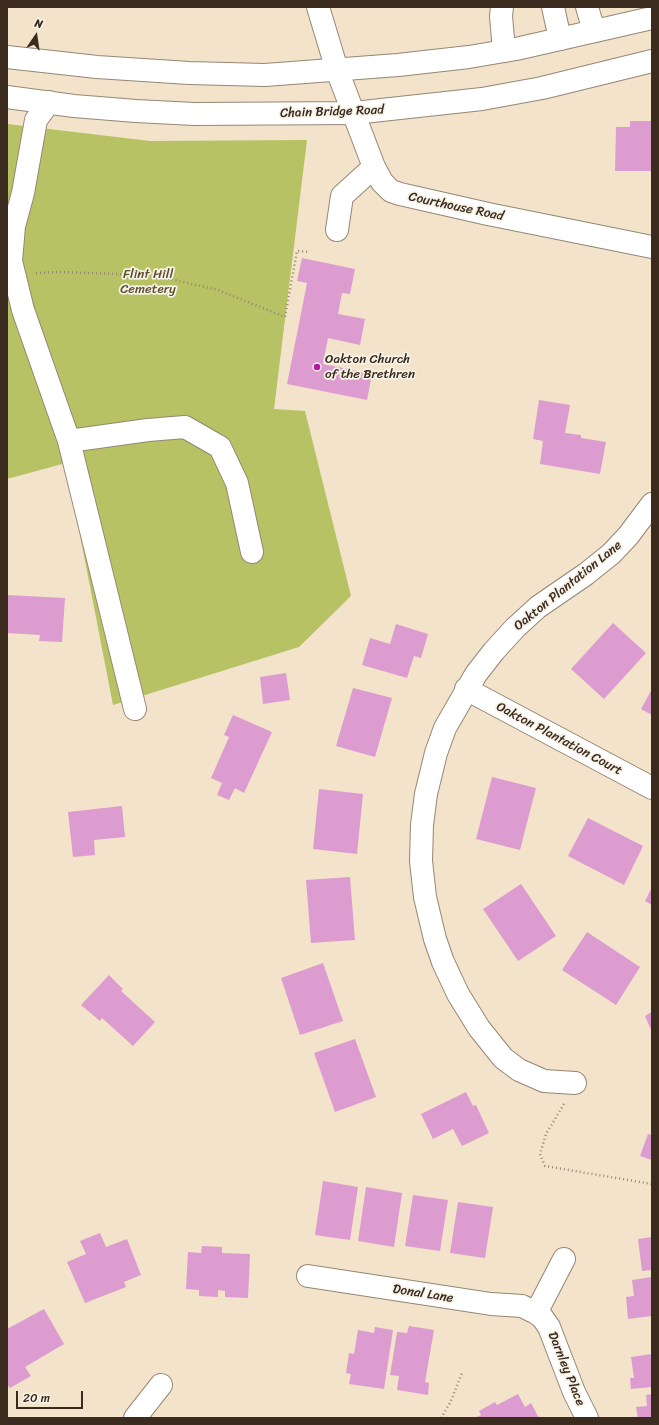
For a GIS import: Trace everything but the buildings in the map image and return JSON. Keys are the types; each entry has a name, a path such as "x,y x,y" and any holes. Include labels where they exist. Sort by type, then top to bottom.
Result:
{"street":[{"name":"Courthouse Road","path":"318,7 337,70 374,167 382,182 391,190 400,194 488,214 652,248"},
{"path":"502,7 501,16 504,51"},
{"path":"553,7 560,39"},
{"path":"587,7 594,31"},
{"path":"7,57 97,67 189,73 265,75 422,62 504,51 652,18"},
{"name":"Chain Bridge Road","path":"7,97 136,111 194,114 354,113 482,99 542,88 652,61"},
{"path":"49,102 36,120 23,192 14,226 10,274 24,310 69,441 135,709"},
{"path":"337,230 342,196 374,167"},
{"path":"69,441 148,430 185,427 220,447 237,483 252,552"},
{"name":"Oakton Plantation Lane","path":"576,1083 544,1081 519,1070 503,1058 479,1028 458,994 443,962 432,928 425,897 422,861 422,825 426,794 436,753 445,728 466,689 476,674 515,628 538,607 586,574 611,554 628,536 652,504"},
{"name":"Oakton Plantation Court","path":"466,689 652,788"},
{"path":"536,1313 564,1259"},
{"name":"Donal Lane","path":"308,1276 491,1304 522,1306 536,1313"},
{"name":"Darnley Place","path":"536,1313 542,1317 549,1327 574,1392 587,1418"},
{"path":"135,1418 161,1385"}],"path":[{"path":"10,274 60,272 170,279 218,290 285,317 297,250 309,252"},
{"path":"576,1083 546,1134 540,1154 545,1166 652,1184"},
{"path":"441,1418 450,1403 462,1373"}],"green space":[{"name":"Flint Hill Cemetery","path":"7,124 150,141 307,140 274,409 305,411 351,596 299,647 113,705 66,463 7,479"}],"place":[{"name":"Oakton Church of the Brethren","path":"317,367"}]}
